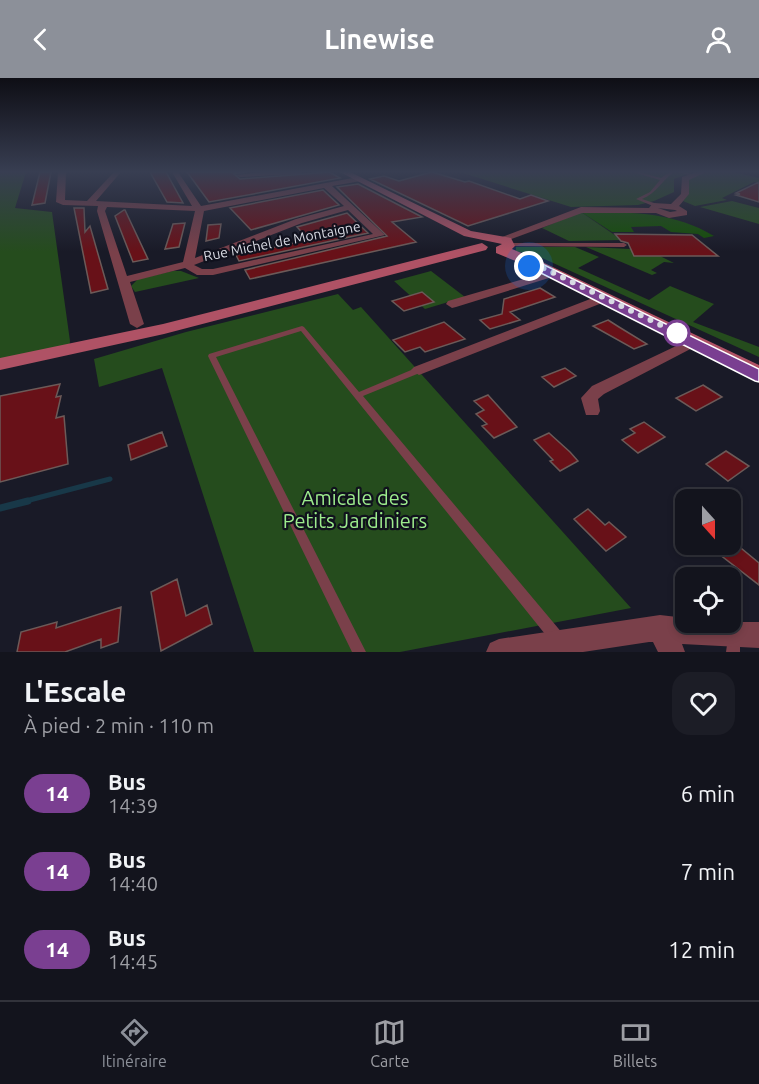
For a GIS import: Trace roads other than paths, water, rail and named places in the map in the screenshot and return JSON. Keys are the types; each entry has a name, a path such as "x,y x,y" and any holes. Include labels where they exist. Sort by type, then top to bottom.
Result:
{"street":[{"path":"60,199 60,201 89,204 199,209 253,199"},
{"path":"89,204 94,199"},
{"path":"188,264 199,209 192,199"},
{"path":"341,199 350,207"},
{"path":"396,199 481,243"},
{"path":"0,364 323,292 481,243 505,244 581,210 655,208 675,216 684,213 674,206 681,199"},
{"path":"103,204 101,211 137,324"},
{"path":"124,280 188,264 299,220 350,207"},
{"name":"Rue Michel de Montaigne","path":"188,264 191,269 201,273 213,272 380,235 350,207"},
{"path":"505,244 522,260 548,275 598,300 759,372"},
{"path":"522,260 533,263 759,378"},
{"path":"452,304 548,275"},
{"path":"419,370 598,300"},
{"path":"0,370 70,358 164,329"},
{"path":"592,411 589,398 598,390 693,343"},
{"path":"660,628 672,652"},
{"path":"499,652 626,631 660,628 742,640"}],"lane":[{"path":"638,199 655,208"},
{"path":"505,244 624,244"},
{"path":"359,652 212,356 302,328 561,642"},
{"path":"358,395 419,370"}],"waterway":[{"path":"22,502 110,479"},
{"path":"0,508 28,501"}],"park label":[{"name":"Amicale des Petits Jardiniers","path":"355,510"}]}
